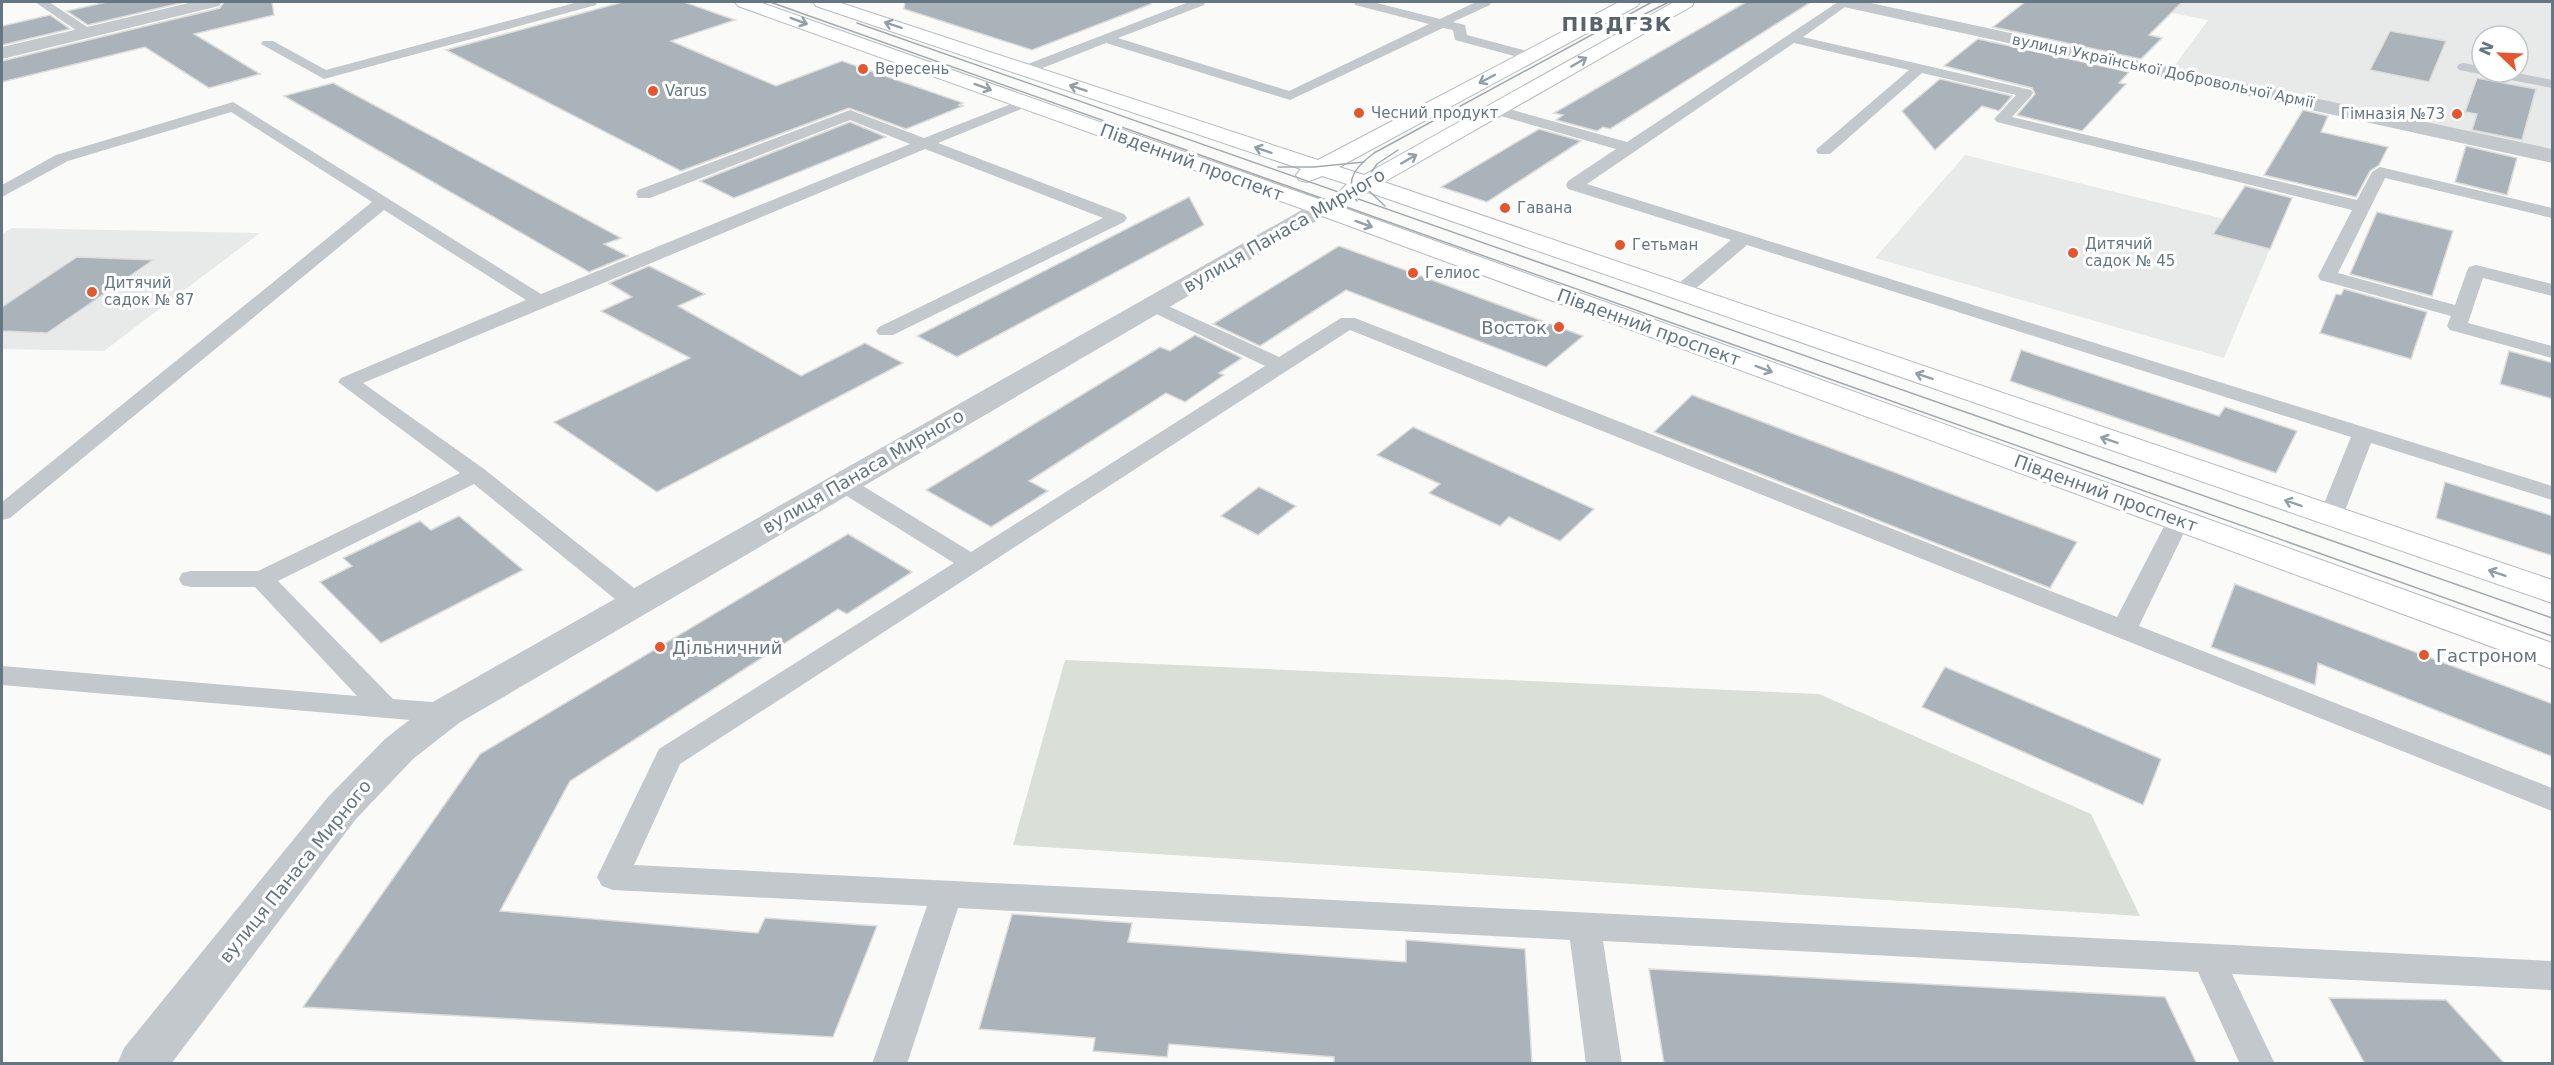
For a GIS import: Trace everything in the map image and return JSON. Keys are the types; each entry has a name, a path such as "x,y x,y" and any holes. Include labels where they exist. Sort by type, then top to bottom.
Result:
{"main road":[{"name":"Південний проспект","path":"744,2 1322,208 2553,656"},
{"name":"Південний проспект","path":"822,2 1365,183 2553,592"},
{"name":"вулиця Панаса Мирного","path":"1277,192 1631,2"},
{"name":"вулиця Панаса Мирного","path":"1322,208 1686,2"}],"street":[{"path":"2,53 213,2"},
{"name":"вулиця Української Добровольчої Армії","path":"1845,2 2553,156"},
{"name":"вулиця Панаса Мирного","path":"141,1064 342,808 399,749 445,713 1322,208"}],"lane":[{"path":"41,2 88,32"},
{"path":"268,44 324,75 591,2"},
{"path":"1025,70 1199,2"},
{"path":"1360,2 1460,28 1460,37 1529,56"},
{"path":"1105,38 1290,96 1485,2"},
{"path":"1845,2 1574,185 2553,494"},
{"path":"1792,39 2026,93 2002,119 2363,207"},
{"path":"2464,67 2470,68"},
{"path":"1824,151 1920,68"},
{"path":"2530,80 2553,84"},
{"path":"635,602 476,474 348,382 1026,102"},
{"path":"2,192 62,158 233,107 540,301"},
{"path":"1495,110 1629,148"},
{"path":"644,195 850,115 1118,218 886,331"},
{"path":"2461,313 2327,276 2380,172 2553,213"},
{"path":"2,513 383,202"},
{"path":"1680,292 1744,239"},
{"path":"2553,290 2476,271 2457,326 2553,352"},
{"path":"1152,305 1280,365"},
{"path":"2553,800 1348,322 669,757 613,877 2553,976"},
{"path":"2331,516 2363,434"},
{"path":"191,579 261,579 476,474"},
{"path":"842,483 972,563"},
{"path":"2124,630 2178,520"},
{"path":"261,579 385,708"},
{"path":"2,676 445,713"},
{"path":"889,1064 947,894"},
{"path":"1585,927 1604,1064"},
{"path":"2208,959 2258,1064"}],"shaded area":[{"name":"Гімназія №73","path":"2115,2 2552,2 2552,156 2169,73 2208,20"},
{"name":"Дитячий садок № 45","path":"1965,155 2277,232 2224,358 1875,258"},
{"name":"Дитячий садок № 87","path":"12,228 260,233 104,351 2,349 2,234"},
{"path":"1065,660 1819,694 2091,814 2140,916 1013,845"}],"building":[{"path":"107,2 185,2 88,25 67,11"},
{"path":"224,2 272,2 274,15 194,34 260,74 209,88 145,47 2,82 2,61 220,8"},
{"path":"623,2 684,2 735,20 671,41 776,86 842,61 963,103 959,105 963,106 906,129 849,108 681,171 446,50"},
{"path":"905,2 1151,2 1151,4 1032,50 904,9"},
{"path":"1746,2 1811,2 1610,129 1603,127 1597,131 1556,120 1563,115 1554,113"},
{"path":"2025,2 2182,2 2149,35 2162,38 2141,59 1993,27"},
{"path":"50,15 70,29 2,45 2,26"},
{"path":"2390,31 2446,41 2429,82 2370,70"},
{"path":"1978,39 2129,72 2119,83 2126,84 2082,131 2017,115 2035,94 2032,88 1944,66"},
{"path":"1940,79 2012,96 1999,111 1982,106 1935,150 1902,111"},
{"path":"333,83 621,238 604,244 628,256 589,272 284,96"},
{"path":"2475,84 2509,84 2536,89 2522,140 2472,130 2477,114 2465,112"},
{"path":"2303,110 2328,116 2321,132 2388,147 2379,165 2370,171 2356,197 2264,175"},
{"path":"850,122 886,137 734,198 700,181"},
{"path":"1539,129 1581,141 1487,202 1441,187"},
{"path":"2466,146 2517,158 2507,195 2455,182"},
{"path":"2245,186 2292,198 2270,249 2213,234"},
{"path":"1189,197 1204,225 957,357 917,336"},
{"path":"2377,212 2453,231 2432,296 2350,274"},
{"path":"1339,246 1583,336 1546,367 1346,290 1260,346 1213,324"},
{"path":"77,257 153,260 47,333 2,331 2,307"},
{"path":"649,266 705,294 678,306 801,376 865,343 903,363 657,492 554,422 690,358 601,311 632,297 609,283"},
{"path":"2344,289 2427,312 2411,359 2320,333 2336,294 2341,295"},
{"path":"1195,335 1242,358 1219,373 1224,375 1185,402 1166,393 1029,481 1048,491 991,527 926,490 1160,347 1170,351"},
{"path":"2021,350 2219,416 2225,407 2297,431 2276,473 2010,381"},
{"path":"2509,351 2553,363 2553,399 2500,384"},
{"path":"1692,395 2077,542 2050,588 1654,432"},
{"path":"1413,427 1594,509 1560,541 1509,517 1500,526 1429,493 1440,484 1377,455"},
{"path":"2445,482 2553,516 2553,556 2436,518"},
{"path":"1259,487 1296,506 1258,535 1221,516"},
{"path":"459,516 523,570 381,643 320,582 352,566 343,558 420,521 431,530"},
{"path":"848,534 912,572 847,614 838,609 570,781 500,911 758,933 765,918 877,926 833,1037 303,1007 480,754"},
{"path":"2235,584 2553,704 2553,757 2318,663 2315,685 2211,647"},
{"path":"1945,667 2161,759 2143,805 1922,707"},
{"path":"1012,914 1132,923 1128,942 1406,962 1406,940 1525,949 1532,1064 1334,1064 1334,1057 1169,1044 1167,1057 1093,1051 1095,1038 979,1029"},
{"path":"1649,969 2165,997 2197,1064 1664,1064"},
{"path":"2329,998 2446,1000 2505,1064 2365,1064"}],"tram line":[{"path":"770,2 2552,636"},
{"path":"1363,162 1374,153 1652,2"},
{"path":"1645,14 1669,2"},
{"path":"857,23 1355,198"},
{"path":"1385,206 1369,191 1367,179 1377,164 1398,150"},
{"path":"1278,167 1314,167 1363,162"},
{"path":"1355,198 1351,186 1352,180 1357,168 1363,162"},
{"path":"1355,198 2552,618"}],"place":[{"name":"Вересень","path":"863,69"},
{"name":"Varus","path":"653,91"},
{"name":"Чесний продукт","path":"1359,113"},
{"name":"Гімназія №73","path":"2457,114"},
{"name":"Гавана","path":"1505,208"},
{"name":"Гетьман","path":"1620,245"},
{"name":"Дитячий садок № 45","path":"2073,253"},
{"name":"Гелиос","path":"1413,273"},
{"name":"Дитячий садок № 87","path":"92,292"},
{"name":"Восток","path":"1559,327"},
{"name":"Дільничний","path":"660,647"},
{"name":"Гастроном","path":"2424,655"}],"district":[{"name":"ПІВДГЗК","path":"1617,24"}]}
